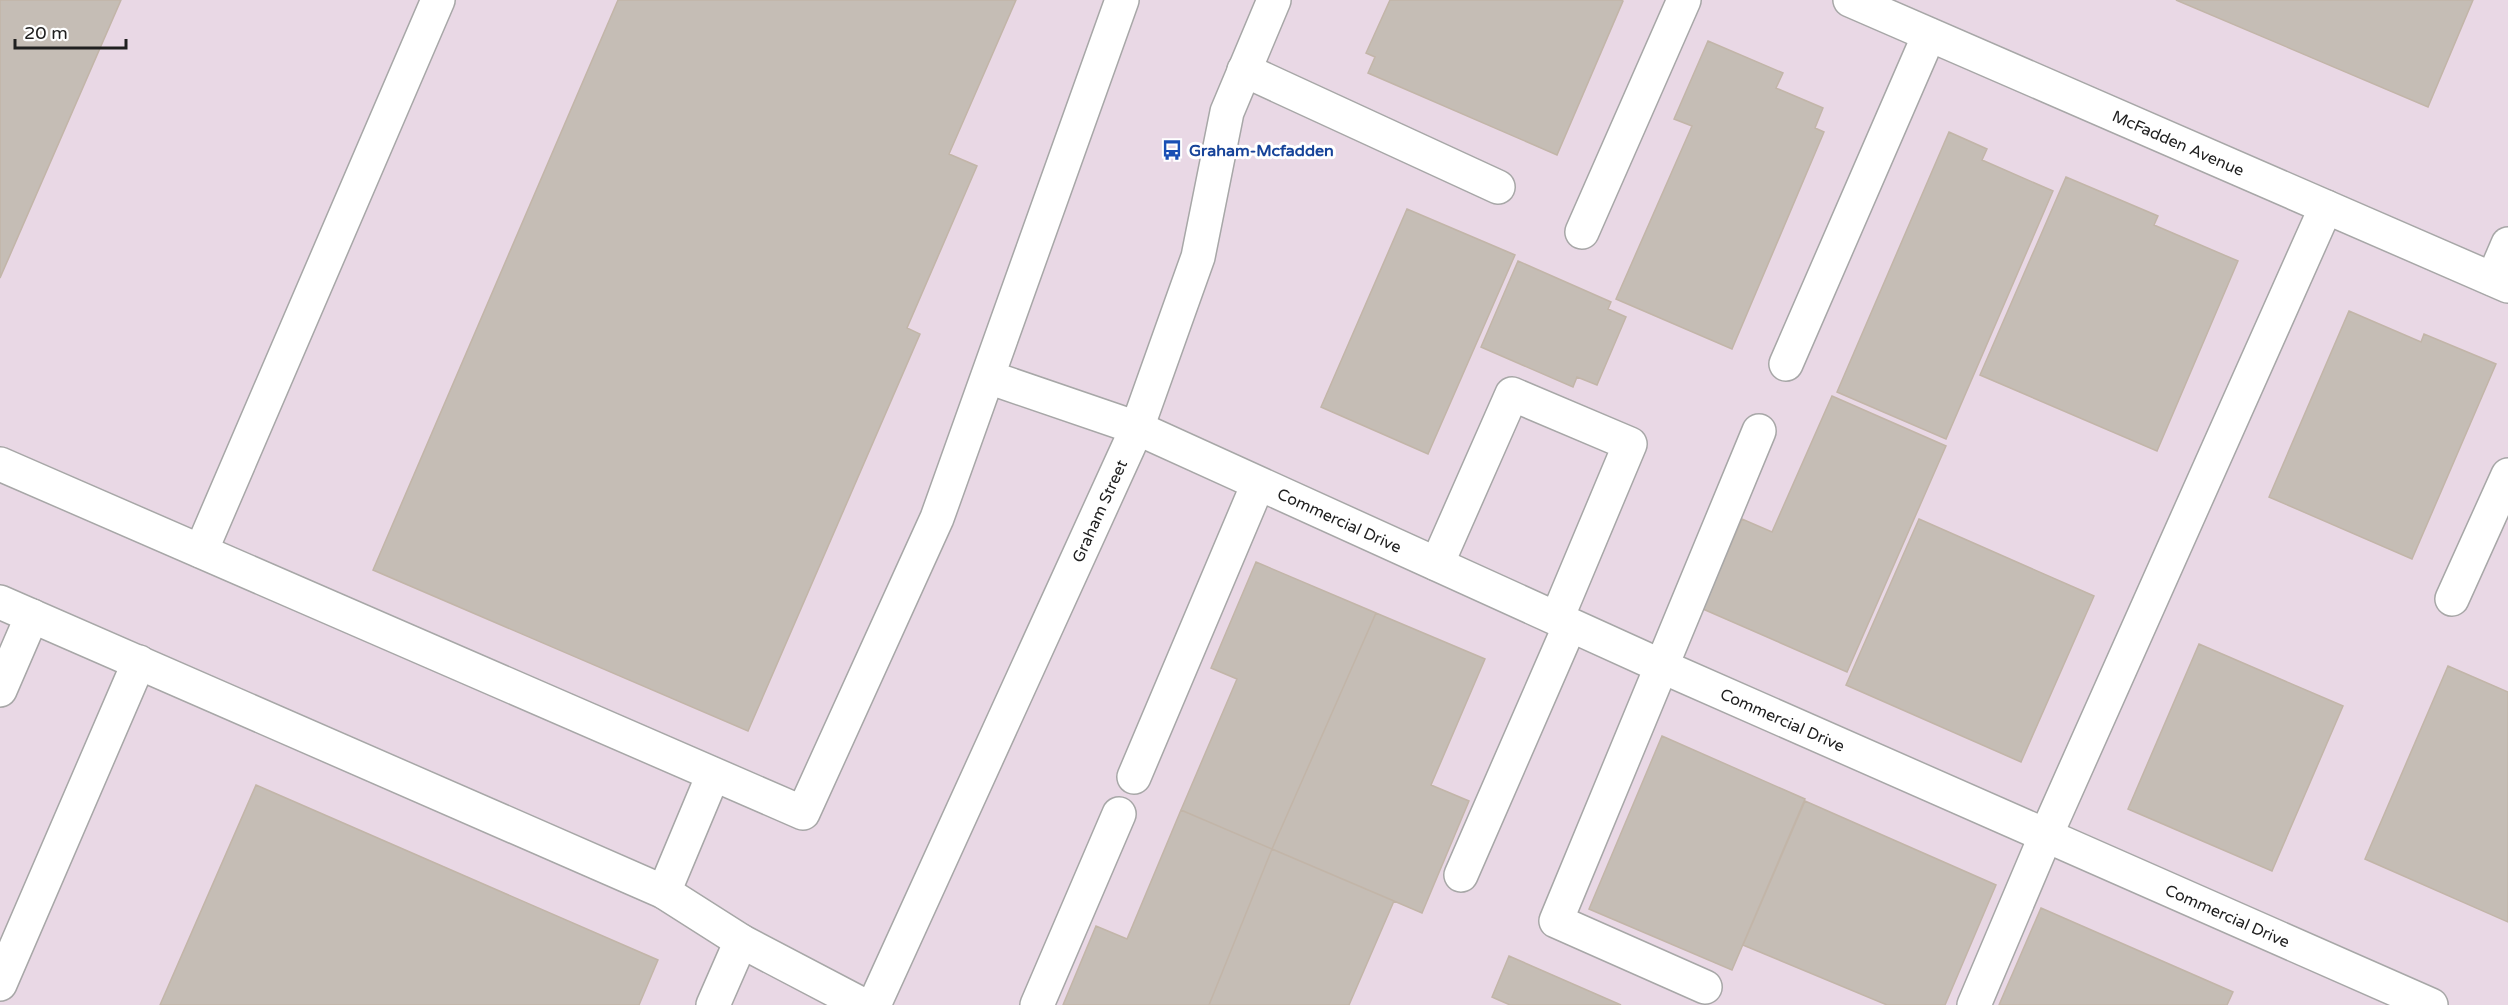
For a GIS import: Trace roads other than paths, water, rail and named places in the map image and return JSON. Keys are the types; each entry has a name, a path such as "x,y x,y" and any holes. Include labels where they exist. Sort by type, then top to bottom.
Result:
{"street":[{"path":"201,551 438,0"},
{"path":"0,464 803,813 937,518 1122,0"},
{"name":"Graham Street","path":"874,1005 1137,428 1198,257 1227,111 1275,0"},
{"path":"1582,232 1684,0"},
{"name":"McFadden Avenue","path":"1850,0 2500,283"},
{"path":"1786,364 1929,35"},
{"path":"1244,70 1498,187"},
{"path":"1974,1005 2046,835 2326,207"},
{"path":"2500,283 2508,244"},
{"name":"Commercial Drive","path":"988,377 1137,428 1661,666 2431,1005"},
{"path":"1437,564 1512,394 1630,444 1563,621 1461,875"},
{"path":"1705,987 1556,921 1759,431"},
{"path":"2452,599 2508,475"},
{"path":"1134,777 1258,484"},
{"path":"0,602 664,892 741,941 862,1005"},
{"path":"0,690 32,616"},
{"path":"0,984 139,662"},
{"path":"664,892 713,775"},
{"path":"1037,1005 1119,814"},
{"path":"713,1005 741,941"}],"place":[{"name":"Graham-Mcfadden","path":"1172,150"}]}
